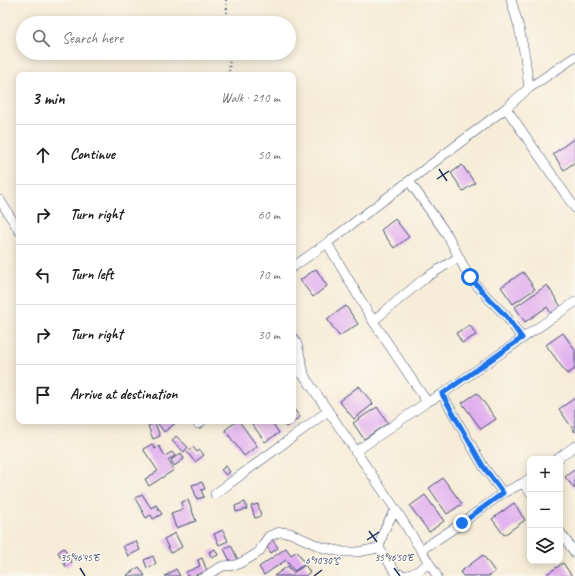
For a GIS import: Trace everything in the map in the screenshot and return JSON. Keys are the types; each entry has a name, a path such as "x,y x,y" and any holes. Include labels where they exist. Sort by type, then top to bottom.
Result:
{"street":[{"path":"511,0 521,34 529,88"},
{"path":"296,264 327,243 409,182 506,108 529,88 575,57"},
{"path":"506,108 575,208"},
{"path":"409,182 448,236 470,277 506,316 522,338"},
{"path":"0,200 16,226"},
{"path":"327,243 373,321 427,402"},
{"path":"373,321 425,278 459,257"},
{"path":"355,452 575,302"},
{"path":"296,341 298,344 305,377"},
{"path":"296,368 305,377 396,510 437,576"},
{"path":"442,394 483,466 503,493"},
{"path":"214,494 328,411"},
{"path":"561,456 575,446"},
{"path":"421,550 462,523 503,493 527,480"},
{"path":"396,510 387,523 382,534 379,548 396,572 406,576 418,571 429,563"},
{"path":"206,576 223,566 236,565 248,559 259,552 269,536 280,532 290,533 321,547 343,552 357,552 379,548"},
{"path":"563,536 575,553"}],"path":[{"path":"226,0 227,16"},
{"path":"229,72 230,60"}],"building":[{"path":"575,138 575,162 564,170 553,154"},
{"path":"462,165 475,183 463,191 451,173"},
{"path":"395,219 409,237 394,248 381,230"},
{"path":"316,269 327,286 313,297 300,280"},
{"path":"523,272 535,289 513,304 501,287"},
{"path":"547,285 561,307 551,313 547,307 525,322 515,307"},
{"path":"346,306 358,324 339,336 327,319"},
{"path":"470,325 476,335 462,343 456,333"},
{"path":"563,333 575,350 575,369 567,374 546,345"},
{"path":"359,386 373,404 354,419 339,401"},
{"path":"477,393 496,419 481,429 462,403"},
{"path":"575,398 575,432 559,409"},
{"path":"377,407 388,423 364,439 353,423"},
{"path":"296,412 300,417 296,420"},
{"path":"155,424 160,436 153,439 148,426"},
{"path":"158,424 174,424 164,432"},
{"path":"233,424 241,424 257,446 244,456 225,430"},
{"path":"252,424 273,424 279,433 265,442"},
{"path":"176,436 188,447 184,452 172,441"},
{"path":"152,444 155,449 159,446 165,456 172,452 175,456 168,460 174,470 149,486 145,479 158,471 143,449"},
{"path":"193,447 197,452 200,450 204,455 195,462 187,452"},
{"path":"181,453 184,459 174,466 171,460"},
{"path":"226,466 230,472 226,475 221,470"},
{"path":"575,469 575,489 565,477"},
{"path":"443,478 462,504 447,514 429,488"},
{"path":"202,482 205,489 201,490 204,497 197,499 192,485"},
{"path":"142,494 151,508 156,505 162,514 153,519 151,515 146,518 135,498"},
{"path":"425,495 444,521 429,532 410,506"},
{"path":"188,500 196,521 176,528 171,513 183,509 181,502"},
{"path":"245,502 247,509 236,512 235,506"},
{"path":"514,503 525,520 504,535 492,519"},
{"path":"258,504 261,516 255,518 251,506"},
{"path":"223,530 228,541 219,545 214,534"},
{"path":"175,533 182,547 171,553 164,539"},
{"path":"272,539 278,548 271,553 265,544"},
{"path":"136,541 140,550 128,556 123,546"},
{"path":"231,545 238,560 231,563 224,549"},
{"path":"64,548 72,563 66,567 58,552"},
{"path":"286,548 291,555 297,551 305,564 294,571 286,560 264,575 259,567"},
{"path":"215,549 218,555 212,558 209,552"},
{"path":"483,555 495,572 489,576 463,576 460,572"},
{"path":"153,556 156,564 147,568 144,560"},
{"path":"202,558 207,571 193,576 187,576 186,572 200,566 198,560"},
{"path":"563,563 572,576 549,576 547,574"},
{"path":"305,565 310,572 305,576 274,576 288,566 293,573"},
{"path":"139,567 145,576 127,575"},
{"path":"176,569 180,576 165,576"}],"route":[{"path":"462,523 503,493 483,466 442,394 522,338 506,316 470,277"}]}
